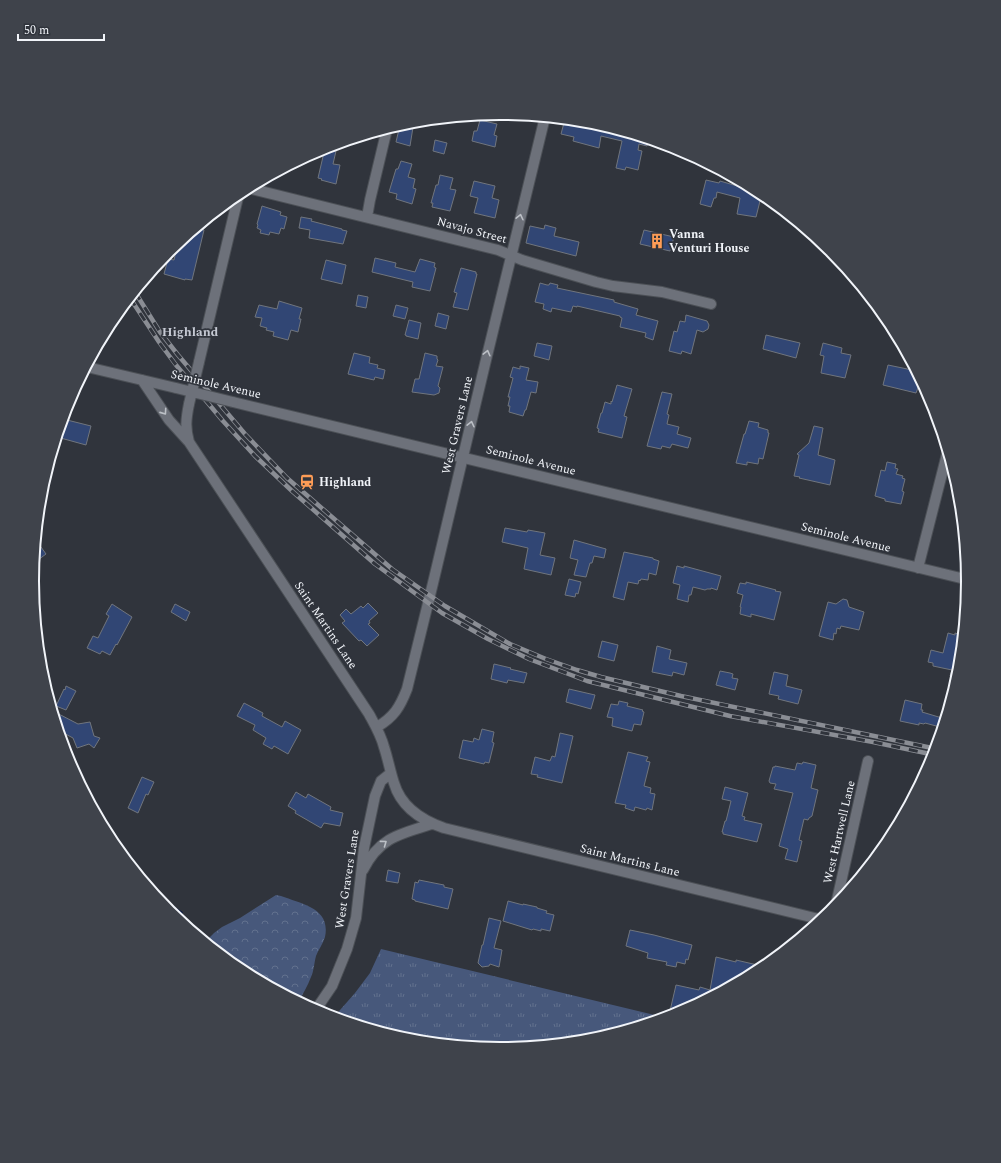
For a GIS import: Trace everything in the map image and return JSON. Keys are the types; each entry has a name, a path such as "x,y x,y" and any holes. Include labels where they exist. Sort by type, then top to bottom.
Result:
{"street":[{"name":"West Gravers Lane","path":"377,727 391,718 396,712 402,703 407,689 543,122"},
{"path":"367,217 386,135"},
{"name":"Navajo Street","path":"257,190 498,250 522,260 596,282 662,292 711,304"},
{"name":"Saint Martins Lane","path":"189,442 186,427 189,404 237,203"},
{"name":"Seminole Avenue","path":"92,368 962,578"},
{"name":"Saint Martins Lane","path":"142,380 169,420 189,442 377,727 396,790 415,814 432,824 444,828 816,918"},
{"path":"918,568 945,460"},
{"name":"West Hartwell Lane","path":"838,896 868,761"},
{"name":"West Gravers Lane","path":"319,1006 332,986 347,949 356,918 364,848 375,796 381,781 391,773"},
{"path":"361,874 374,852 385,842 395,836 432,824"}],"green space":[{"path":"276,895 306,905 319,913 324,919 326,927 325,937 316,956 312,975 301,997 244,965 209,938 222,927 240,918"},
{"path":"381,949 657,1016 620,1027 561,1039 500,1043 440,1039 381,1027 337,1013 370,973"}],"building":[{"path":"480,121 497,124 494,135 497,136 495,147 472,141 474,131 477,131"},
{"path":"564,124 591,129 648,144 647,146 639,144 638,150 642,151 638,170 626,167 625,170 616,168 622,141 601,136 599,148 573,141 574,137 561,134"},
{"path":"413,129 410,146 396,142 398,132"},
{"path":"435,140 447,143 444,154 433,151"},
{"path":"336,151 333,164 340,165 336,184 318,178 323,155"},
{"path":"401,161 412,164 408,177 415,179 413,188 416,189 412,204 396,199 397,194 389,192 396,169 398,169"},
{"path":"440,175 453,178 450,189 456,190 450,211 432,207 433,203 431,203"},
{"path":"706,180 719,183 720,181 738,186 760,200 756,217 737,214 740,198 717,192 716,198 714,198 711,207 700,204"},
{"path":"474,181 495,186 492,198 499,200 495,218 474,213 478,198 470,196"},
{"path":"262,206 281,212 280,215 287,217 284,229 281,228 279,234 270,232 269,235 260,233 261,230 257,228 257,224"},
{"path":"301,217 312,219 311,221 347,231 343,244 309,238 310,230 299,228"},
{"path":"545,225 556,228 554,236 579,242 576,256 526,243 530,226 544,229"},
{"path":"202,230 204,230 192,280 185,280 164,274 167,263 170,259 174,260 175,254"},
{"name":"Vanna Venturi House","path":"644,230 674,237 670,251 640,244"},
{"path":"375,258 396,263 395,267 415,272 420,259 435,263 434,267 436,268 430,291 412,287 413,282 372,272"},
{"path":"326,260 346,265 342,284 321,279"},
{"path":"461,268 476,272 477,274 468,310 453,307 457,293 454,292"},
{"path":"540,283 547,285 550,283 558,285 557,288 614,300 614,302 638,309 636,315 658,321 653,340 645,337 646,333 620,327 622,318 620,316 577,306 573,306 571,312 552,308 551,312 543,309 544,304 535,302"},
{"path":"358,295 368,297 366,308 356,306"},
{"path":"279,301 302,308 298,332 291,330 288,340 273,336 274,332 266,330 267,328 260,326 262,318 255,317 259,305 277,309"},
{"path":"396,305 408,308 405,319 393,316"},
{"path":"438,313 449,316 446,329 435,326"},
{"path":"686,315 707,321 709,325 708,329 703,332 697,330 691,354 682,351 681,354 669,351 674,331 677,332 680,321 685,322"},
{"path":"409,320 421,323 418,339 405,335"},
{"path":"766,335 800,343 796,358 763,349"},
{"path":"537,343 552,346 549,360 534,356"},
{"path":"823,343 842,348 841,353 851,355 845,378 821,373 824,356 820,355"},
{"path":"354,353 370,357 369,363 378,365 377,368 385,370 383,379 375,377 374,380 348,374"},
{"path":"425,353 437,356 438,360 436,366 443,367 438,386 440,388 439,393 434,395 412,392 415,379 419,379"},
{"path":"888,365 910,370 918,387 916,393 883,385"},
{"path":"520,366 529,368 526,380 538,382 536,393 531,392 523,416 509,412 510,406 508,406 510,397 508,397 513,378 510,377 513,367 520,369"},
{"path":"617,385 632,389 624,416 627,417 622,438 598,432 599,429 597,428 605,402 611,404"},
{"path":"662,392 672,394 667,414 669,415 667,424 679,427 677,434 691,438 688,448 672,444 670,448 662,446 661,449 647,446"},
{"path":"68,420 91,426 86,445 62,438"},
{"path":"749,421 759,423 758,427 768,430 769,433 763,459 759,458 758,464 747,462 747,465 736,463"},
{"path":"814,426 823,428 818,455 835,460 830,485 794,476 799,455 797,454 809,443"},
{"path":"887,462 896,464 895,468 898,469 896,474 903,476 902,478 905,479 901,504 885,501 885,499 875,496 881,470 885,471"},
{"path":"505,528 527,532 528,530 545,533 540,555 555,558 551,575 524,569 528,548 502,542"},
{"path":"574,540 606,549 604,558 594,556 592,563 590,563 586,577 574,575 578,560 570,558"},
{"path":"40,546 46,554 40,559"},
{"path":"624,552 653,558 659,561 656,575 649,573 648,580 641,579 640,581 639,580 638,584 628,582 624,600 613,597"},
{"path":"677,566 684,568 684,566 721,576 717,590 711,588 705,590 693,587 691,595 689,595 688,602 677,599 680,585 673,583"},
{"path":"569,579 581,582 578,594 576,593 575,597 565,595"},
{"path":"746,582 781,592 774,620 751,614 751,617 740,614 743,595 737,593 740,583 746,584"},
{"path":"843,599 847,600 849,607 864,612 859,630 841,626 840,629 837,628 836,634 834,633 833,640 819,636 828,602 836,604"},
{"path":"368,603 378,613 369,621 370,623 368,624 379,635 367,646 361,640 359,641 342,623 345,621 340,615 346,609 351,614 361,606 363,608"},
{"path":"112,604 132,617 110,655 102,651 100,654 87,648 93,636 98,638 109,616 106,614"},
{"path":"175,604 190,612 186,621 171,612"},
{"path":"948,633 959,634 952,676 950,676 952,670 933,666 933,663 928,662 931,650 943,653"},
{"path":"602,641 618,645 614,661 598,657"},
{"path":"657,646 671,650 669,659 687,663 684,675 673,672 672,676 652,672"},
{"path":"494,664 527,673 524,683 508,680 507,683 491,679"},
{"path":"720,671 733,674 732,678 738,679 735,690 716,685"},
{"path":"774,672 788,675 786,686 802,690 798,704 778,699 779,696 769,694"},
{"path":"66,686 76,691 66,710 56,705 64,689 65,690"},
{"path":"569,689 595,695 591,709 566,702"},
{"path":"905,700 922,704 922,712 941,718 939,727 925,723 919,723 919,725 900,721"},
{"path":"619,701 628,703 627,706 643,710 642,711 644,712 641,725 634,724 632,731 612,726 613,718 607,717 611,704 618,705"},
{"path":"244,703 263,713 262,716 282,727 285,721 301,730 288,754 274,746 272,749 263,744 266,738 253,730 255,725 237,716"},
{"path":"59,714 78,724 90,722 94,736 100,738 94,748 89,744 77,748 73,738 64,733"},
{"path":"482,729 494,732 492,742 494,743 489,763 485,762 484,764 459,758 463,740 473,742 474,738 479,740"},
{"path":"560,733 573,736 562,783 537,777 538,775 531,774 535,757 550,761 552,756 555,757"},
{"path":"628,752 648,757 646,761 650,762 644,786 651,788 650,793 655,794 652,810 635,807 634,811 625,808 626,805 615,803"},
{"path":"803,762 816,765 811,788 818,790 812,816 808,820 804,819 799,840 802,841 797,862 785,859 788,849 779,846 793,793 774,789 776,784 770,783 769,781 773,767 775,766 795,770 797,763 802,764"},
{"path":"142,777 154,782 148,795 146,794 138,813 128,808"},
{"path":"725,787 748,793 742,816 745,817 744,820 762,824 757,842 723,834 722,832 731,801 722,799"},
{"path":"296,792 306,798 308,794 331,807 330,810 343,813 340,826 324,823 321,828 295,813 296,811 288,806"},
{"path":"388,870 400,873 398,883 386,881"},
{"path":"419,880 444,885 444,887 453,889 448,909 412,899 415,882 418,883"},
{"path":"508,901 537,907 547,911 546,913 554,915 550,931 541,929 541,931 532,930 503,921"},
{"path":"489,918 501,921 494,948 502,950 499,967 490,964 489,966 482,967 478,963"},
{"path":"630,930 692,945 688,960 686,959 685,964 677,962 676,967 666,965 667,962 647,958 648,953 626,946"},
{"path":"716,957 757,965 705,995 689,1003 686,1002 685,1004 670,1011 676,985 699,990 700,987 710,990"}],"waterway":[{"path":"176,910 181,913"}],"railway":[{"path":"138,296 160,332 178,355 245,434 287,478 392,569 445,606 510,644 546,659 601,677 681,696 931,748"},
{"path":"133,302 176,365 223,421 255,456 292,491 375,564 442,613 488,639 529,659 587,681 730,716 929,754"}],"place":[{"name":"Vanna Venturi House","path":"657,241"},
{"name":"Highland","path":"307,482"}],"district":[{"name":"Highland","path":"190,331"}]}
